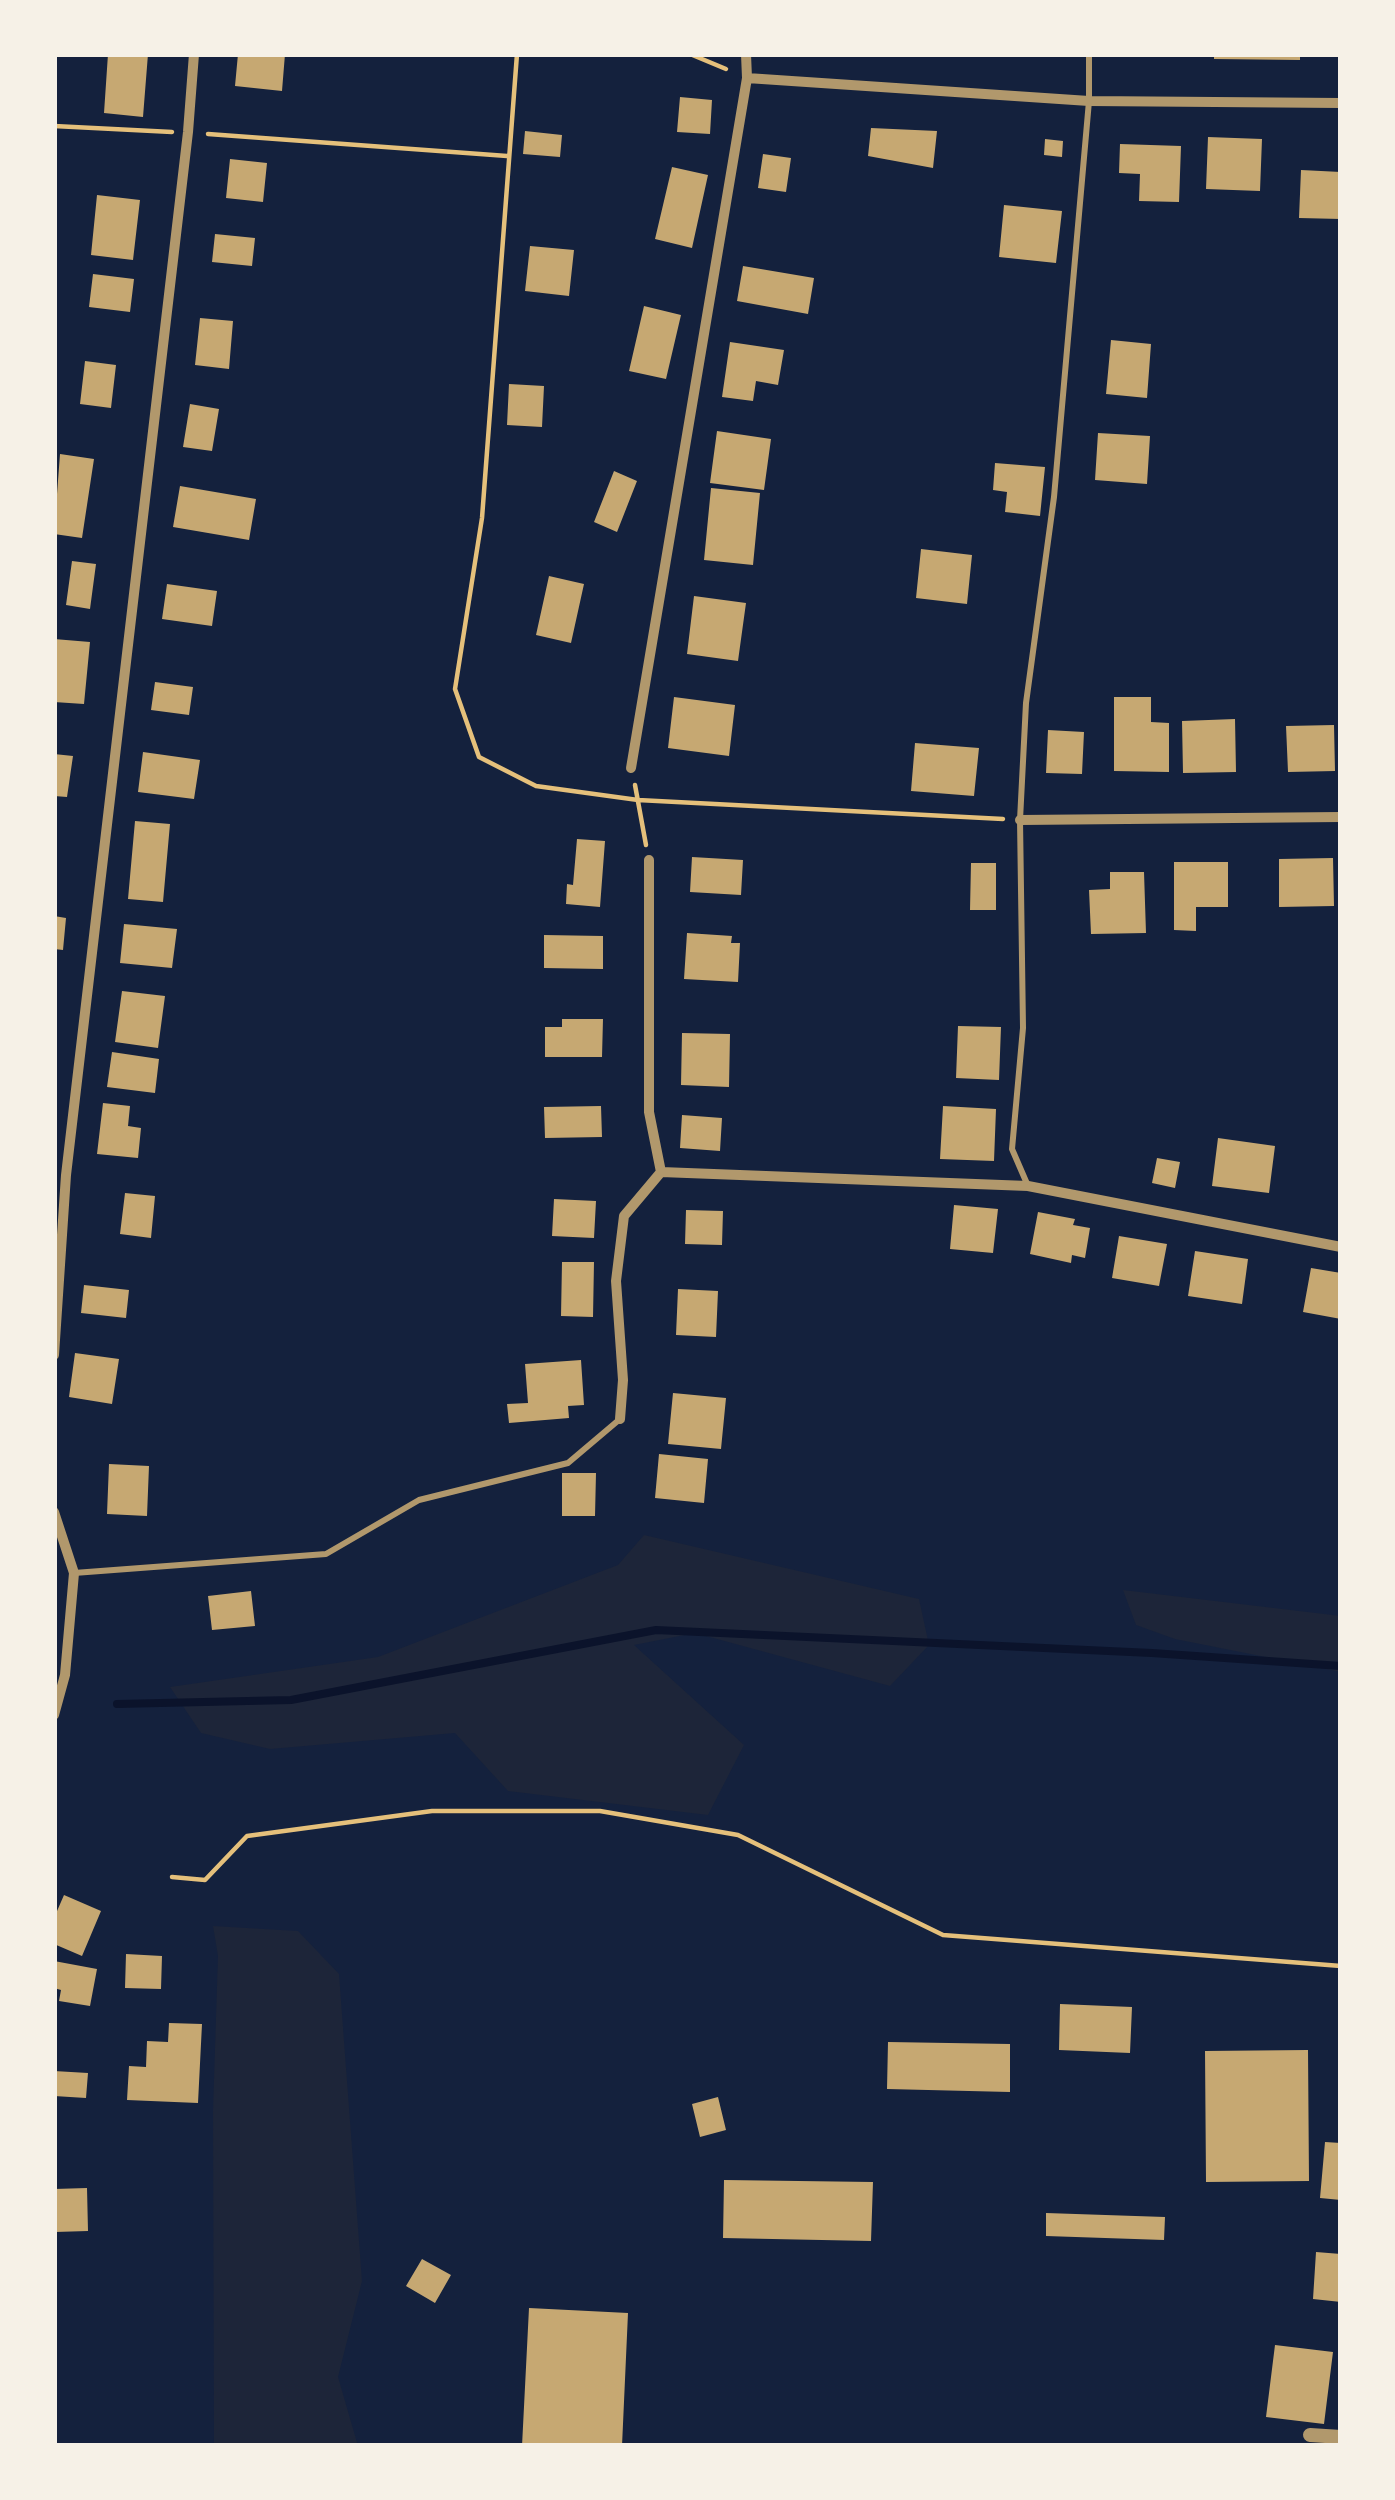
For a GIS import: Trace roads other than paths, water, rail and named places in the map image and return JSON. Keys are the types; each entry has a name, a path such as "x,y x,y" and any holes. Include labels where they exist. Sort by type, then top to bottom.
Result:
{"street":[{"path":"54,1355 66,1175 194,54"},
{"path":"632,768 748,78 746,54"},
{"path":"748,78 1089,101 1341,103"},
{"path":"1020,820 1341,817"},
{"path":"649,860 649,1112 662,1172"},
{"path":"662,1172 1028,1186 1341,1247"},
{"path":"620,1419 623,1381 616,1280 624,1216 662,1172"},
{"path":"54,1512 74,1573 65,1675 54,1715"},
{"path":"1310,2435 1341,2437"}],"lane":[{"path":"1028,1186 1012,1149 1024,1028 1020,820 1026,703 1054,497 1089,101 1089,54"},
{"path":"74,1573 326,1554 419,1499 568,1463 620,1419"}],"waterway":[{"path":"117,1704 291,1700 656,1630 1341,1666"}]}
